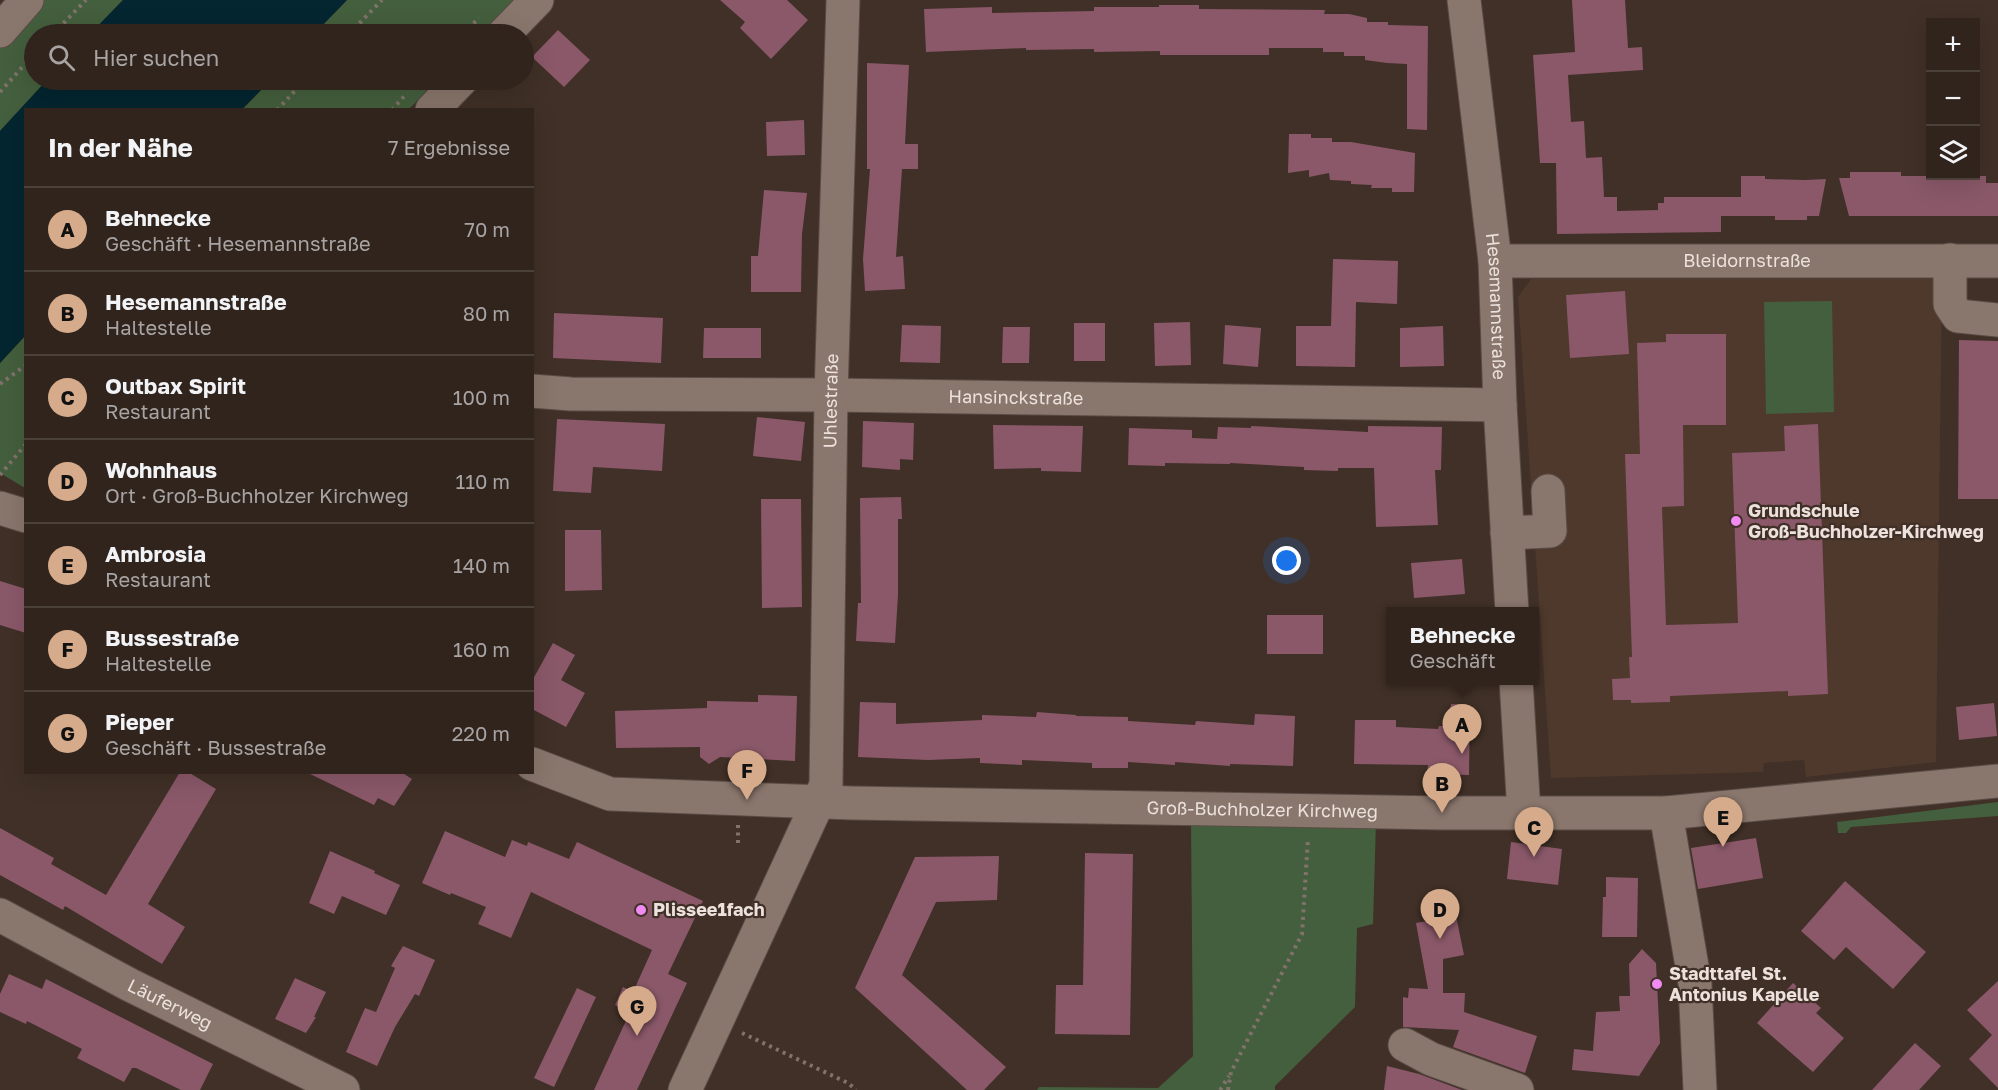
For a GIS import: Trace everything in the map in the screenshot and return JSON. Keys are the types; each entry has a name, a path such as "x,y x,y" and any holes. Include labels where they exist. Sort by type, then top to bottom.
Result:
{"street":[{"path":"0,31 27,0"},
{"path":"514,24 537,0"},
{"name":"Uhlestraße","path":"685,1090 826,785 831,395 843,0"},
{"name":"Hesemannstraße","path":"1464,0 1495,261 1500,405 1512,607"},
{"path":"434,108 451,90"},
{"path":"1950,260 1950,304 1958,316 1998,320"},
{"name":"Bleidornstraße","path":"1495,261 1998,261"},
{"name":"Hansinckstraße","path":"534,391 571,394 831,395 1500,405"},
{"path":"1507,534 1550,540 1548,491"},
{"path":"0,508 24,515"},
{"path":"1516,685 1524,813"},
{"name":"Groß-Buchholzer Kirchweg","path":"534,765 610,794 819,802 1310,811 1666,813 1998,781"},
{"path":"1666,813 1695,984 1700,1090"},
{"name":"Läuferweg","path":"0,915 130,985 343,1090"},
{"path":"1405,1045 1431,1059 1517,1090"}],"path":[{"path":"63,24 86,0"},
{"path":"359,24 382,0"},
{"path":"0,92 24,65"},
{"path":"280,108 295,90"},
{"path":"0,384 24,366"},
{"path":"0,475 24,446"},
{"path":"1220,1090 1302,934 1310,811"},
{"path":"738,819 738,843"},
{"path":"718,1022 848,1083 856,1090"},
{"path":"1228,1090 1231,1072"}],"shaded area":[{"name":"Grundschule Groß-Buchholzer-Kirchweg","path":"1531,279 1942,279 1936,762 1806,777 1804,760 1764,763 1763,772 1551,778 1518,297"}],"green space":[{"path":"42,0 123,0 100,24 24,24 24,90 38,90 0,131 0,48"},
{"path":"347,0 515,0 492,24 324,24"},
{"path":"261,90 428,90 410,108 244,108"},
{"path":"1832,301 1834,412 1766,414 1764,302"},
{"path":"24,337 24,487 0,473 0,363"},
{"path":"1998,802 1998,816 1851,827 1846,833 1838,833 1837,822"},
{"path":"1191,821 1376,821 1373,924 1357,928 1355,1007 1275,1086 1275,1090 1037,1090 1039,1087 1158,1088 1193,1056"}],"water":[{"path":"123,0 347,0 324,24 100,24"},
{"path":"38,90 261,90 243,108 24,108 24,337 0,363 0,131"}],"building":[{"path":"720,0 787,0 808,20 771,59 740,28 745,22"},
{"path":"1572,0 1625,0 1628,48 1642,47 1643,70 1568,75 1571,122 1584,121 1586,158 1602,157 1604,197 1617,197 1617,211 1658,210 1658,203 1664,203 1664,197 1741,197 1741,176 1765,176 1765,179 1826,179 1819,216 1807,216 1807,220 1775,220 1775,216 1721,216 1721,232 1557,234 1556,163 1540,163 1533,55 1575,52"},
{"path":"1159,5 1199,5 1199,9 1325,10 1324,14 1349,14 1367,18 1367,22 1428,26 1427,130 1407,129 1407,64 1365,60 1365,56 1344,56 1344,52 1323,52 1323,48 1269,48 1269,55 1160,55 1160,51 1094,52 1094,49 1026,50 1026,48 926,52 924,9 992,7 992,13 1094,11 1094,7 1159,7"},
{"path":"558,30 590,60 564,87 534,59 534,55"},
{"path":"867,63 909,65 905,144 918,144 918,169 902,169 896,257 903,256 905,289 865,291 863,259 870,169 867,169"},
{"path":"804,120 805,155 767,156 766,122"},
{"path":"1289,134 1311,134 1311,138 1332,138 1332,142 1351,142 1415,153 1414,192 1392,192 1392,188 1371,188 1372,185 1330,180 1329,173 1309,177 1309,170 1288,173"},
{"path":"1850,172 1901,172 1901,176 1926,176 1926,180 1980,180 1980,176 1986,176 1986,183 1998,183 1998,216 1849,216 1839,178 1850,178"},
{"path":"764,190 807,193 802,234 801,292 751,292 751,256 758,256"},
{"path":"1333,259 1398,261 1397,304 1356,302 1355,367 1296,366 1296,326 1331,326"},
{"path":"1625,291 1629,354 1570,358 1566,295"},
{"path":"554,313 663,318 661,363 553,358"},
{"path":"1190,322 1191,365 1155,366 1154,323"},
{"path":"1074,323 1105,323 1105,361 1074,361"},
{"path":"902,325 941,326 940,363 900,362"},
{"path":"1225,325 1261,328 1258,367 1223,364"},
{"path":"1443,326 1444,366 1400,367 1400,328"},
{"path":"1003,327 1030,327 1029,363 1002,363"},
{"path":"704,328 761,328 761,358 703,358"},
{"path":"1666,334 1726,334 1726,425 1683,425 1684,506 1662,507 1666,625 1738,623 1732,453 1785,451 1784,426 1818,424 1828,694 1788,696 1788,691 1670,696 1670,702 1631,703 1631,700 1613,700 1612,679 1630,678 1629,657 1632,657 1625,454 1640,454 1637,343 1666,342"},
{"path":"1959,340 1998,341 1998,499 1958,499"},
{"path":"757,417 805,422 801,461 753,456"},
{"path":"557,419 665,424 662,471 593,467 591,493 553,491"},
{"path":"863,421 914,423 913,460 900,459 900,470 862,467"},
{"path":"993,425 1083,426 1081,472 1041,471 1041,468 994,469"},
{"path":"1251,426 1368,432 1368,426 1442,427 1441,470 1435,470 1438,525 1376,527 1374,468 1338,468 1338,471 1230,463 1128,465 1129,428 1192,430 1192,438 1217,439 1218,427 1251,428"},
{"path":"901,497 902,519 898,519 898,595 895,643 856,641 858,603 861,603 860,498"},
{"path":"761,499 801,499 802,607 762,608"},
{"path":"565,530 601,530 602,590 565,591"},
{"path":"1462,559 1465,594 1414,598 1411,563"},
{"path":"0,581 24,588 24,632 0,625"},
{"path":"1267,615 1323,615 1323,654 1267,654"},
{"path":"553,643 575,655 561,680 585,693 566,727 534,710 534,677"},
{"path":"758,695 797,696 795,761 720,757 709,764 700,757 700,747 616,748 615,711 707,708 707,701 758,702"},
{"path":"860,702 896,703 896,724 982,720 982,715 1036,717 1037,712 1076,716 1128,717 1128,721 1195,725 1196,721 1254,725 1255,714 1295,716 1293,766 1230,764 1230,766 1175,762 1175,765 1128,762 1128,768 1092,768 1092,763 1022,760 1022,765 980,763 980,758 928,760 858,757"},
{"path":"1994,703 1997,736 1959,740 1956,707"},
{"path":"1451,704 1470,705 1469,775 1427,774 1428,765 1354,764 1355,720 1396,720 1396,727 1438,729 1439,726 1450,726"},
{"path":"179,774 191,774 216,789 148,904 185,927 162,964 65,906 63,910 0,875 0,828 54,858 51,864 106,895"},
{"path":"310,774 404,774 412,779 394,806 378,798 374,805"},
{"path":"445,831 505,857 512,840 527,846 528,842 569,859 577,842 703,901 668,974 687,983 637,1090 594,1090 630,1012 615,1005 623,987 633,992 652,950 531,892 511,938 478,924 486,907 422,883"},
{"path":"1756,838 1763,878 1698,889 1691,848"},
{"path":"1511,842 1562,849 1558,885 1507,879"},
{"path":"330,851 400,885 386,915 342,896 334,914 309,903"},
{"path":"1085,853 1133,854 1130,1035 1055,1034 1056,985 1083,985"},
{"path":"999,856 997,900 936,902 902,975 1006,1067 984,1090 967,1090 855,988 915,857"},
{"path":"1606,877 1638,878 1637,937 1602,937"},
{"path":"1845,881 1926,952 1893,989 1846,947 1834,960 1801,931"},
{"path":"1456,916 1464,955 1443,959 1443,993 1465,993 1464,1012 1537,1036 1525,1073 1453,1047 1459,1030 1403,1027 1403,997 1408,998 1409,988 1428,989 1416,923"},
{"path":"403,946 435,960 419,996 415,994 395,1027 377,1066 346,1052 365,1008 376,1012 395,968 391,966"},
{"path":"1642,949 1656,963 1660,1043 1639,1076 1572,1070 1574,1049 1593,1051 1596,1012 1620,1011 1619,996 1630,996 1629,964"},
{"path":"9,974 42,989 46,979 213,1064 200,1090 181,1090 136,1068 132,1068 124,1082 77,1058 82,1049 27,1021 26,1024 0,1012 0,994"},
{"path":"295,978 326,992 314,1017 316,1017 306,1033 275,1019"},
{"path":"1998,981 1998,1088 1969,1059 1992,1035 1967,1010"},
{"path":"1793,983 1821,1008 1816,1013 1844,1038 1813,1072 1757,1023"},
{"path":"577,988 596,997 554,1087 534,1078"},
{"path":"1915,1043 1941,1066 1919,1090 1872,1090"},
{"path":"1387,1066 1419,1074 1462,1090 1384,1090"}],"place":[{"name":"Grundschule Groß-Buchholzer-Kirchweg","path":"1736,521"},
{"name":"Behnecke","path":"1462,754"},
{"name":"Bussestraße","path":"747,800"},
{"name":"Hesemannstraße","path":"1442,813"},
{"name":"Ambrosia","path":"1723,847"},
{"name":"Outbax Spirit","path":"1534,857"},
{"name":"Plissee1fach","path":"641,910"},
{"name":"Wohnhaus","path":"1440,939"},
{"name":"Stadttafel St. Antonius Kapelle","path":"1657,984"},
{"name":"Pieper","path":"637,1036"}]}
